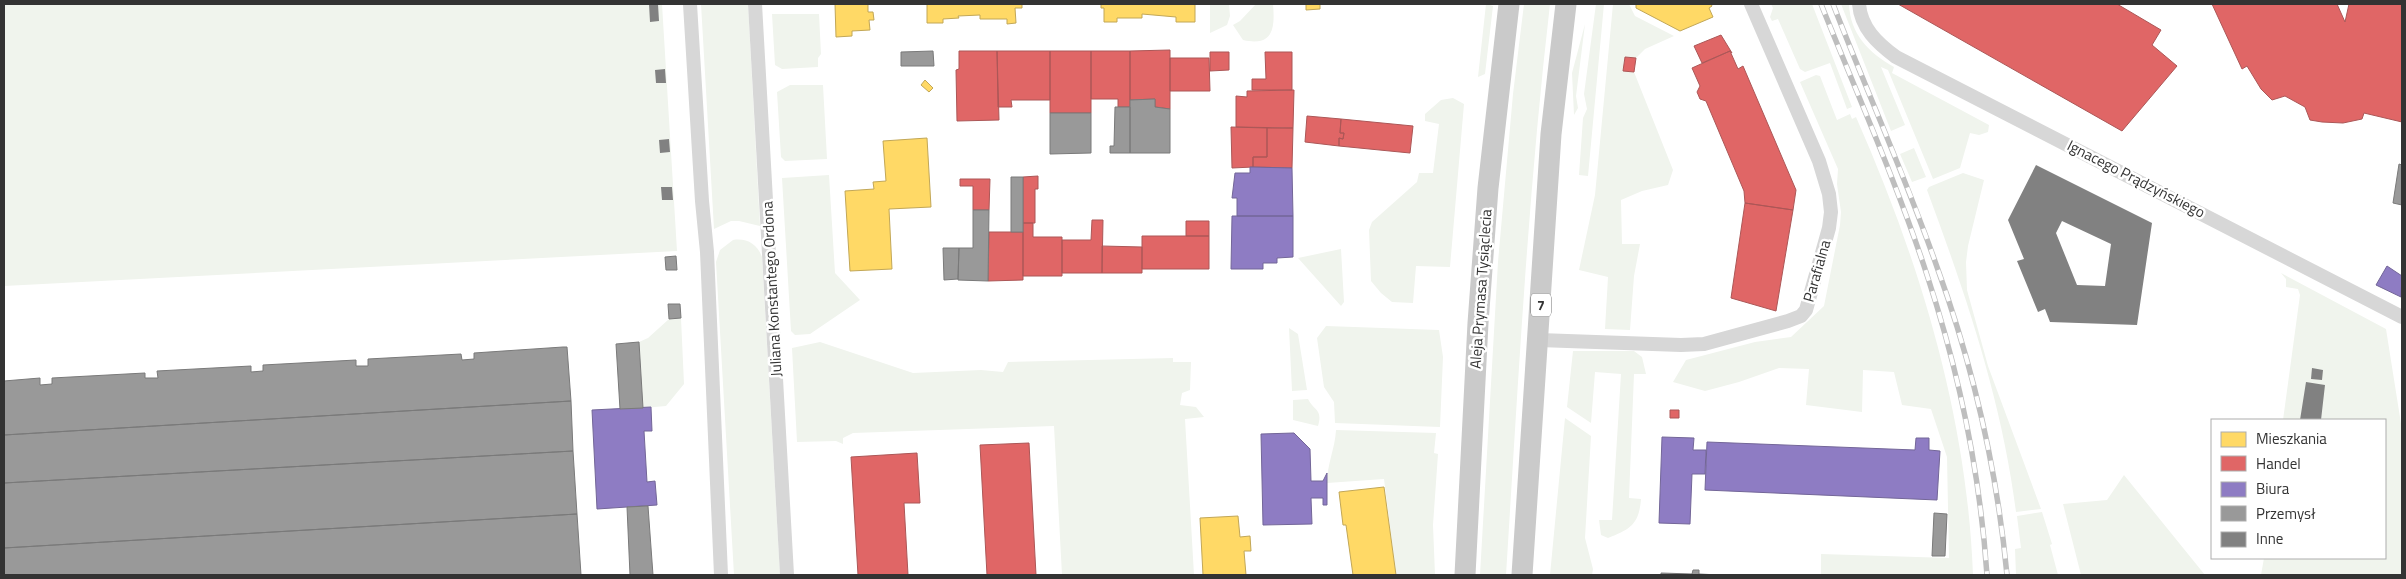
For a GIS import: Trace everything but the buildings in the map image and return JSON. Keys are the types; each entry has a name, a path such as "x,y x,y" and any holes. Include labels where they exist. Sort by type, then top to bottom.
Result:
{"main road":[{"name":"Aleja Prymasa Tysiąclecia","path":"1465,575 1478,323 1489,178 1509,4"},
{"name":"7","path":"1522,575 1552,134 1566,4"}],"street":[{"path":"690,4 702,201 707,252 721,575"},
{"name":"Juliana Konstantego Ordona","path":"755,4 787,575"},
{"name":"Parafialna","path":"1539,340 1704,344 1788,321 1801,316 1806,310 1829,228 1831,212 1829,194 1818,161 1751,4"},
{"name":"Ignacego Prądzyńskiego","path":"1859,4 1860,14 1873,38 1896,56 2402,317"}],"shaded area":[{"path":"4,4 662,4 677,251 4,286"},
{"path":"701,4 748,4 760,226 731,221 714,229"},
{"path":"1210,4 1229,4 1230,16 1227,25 1210,33"},
{"path":"1256,4 1273,4 1273,27 1267,38 1261,41 1243,40 1233,25 1240,21"},
{"path":"1486,4 1493,6 1485,74 1478,77"},
{"path":"1524,4 1550,4 1530,218 1506,575 1480,575 1498,262 1513,94"},
{"path":"1596,4 1604,4 1588,176 1579,175 1583,118 1587,109 1584,94"},
{"path":"1613,4 1629,4 1635,16 1674,36 1645,49 1636,58 1625,57 1623,71 1634,72 1673,170 1668,185 1642,191 1621,200 1622,244 1640,244 1634,276 1630,330 1605,329 1608,277 1579,270 1595,195"},
{"path":"1771,4 1812,4 1852,107 1847,109 1830,63 1805,72 1800,69 1778,19 1772,21 1770,17 1773,8"},
{"path":"1841,4 1849,4 1853,25 1862,42 1885,62 1894,67 1892,73 1989,125 1988,132 1979,135 1970,133 1960,168 1933,179 1888,70 1881,67 1905,125 1891,131"},
{"path":"772,14 819,14 821,54 818,58 818,67 782,69 775,65"},
{"path":"1585,24 1576,96 1578,108 1574,115 1572,73"},
{"path":"1816,75 1820,76 1837,120 1850,114 1852,119 1856,117 1879,172 1920,284 1950,398 1961,457 1969,516 1973,575 1821,575 1821,554 1949,558 1947,457 1931,409 1902,405 1894,372 1863,370 1862,412 1806,405 1809,369 1779,368 1705,391 1673,382 1686,360 1755,342 1791,337 1824,306 1841,212 1837,184 1838,169 1800,82"},
{"path":"790,85 823,85 827,159 785,161 781,157 777,92"},
{"path":"1453,98 1464,104 1450,267 1416,266 1413,303 1392,302 1371,281 1369,230 1372,222 1417,182 1419,173 1433,173 1439,124 1425,121 1425,114 1441,100"},
{"path":"1914,148 1926,177 1912,182 1900,154"},
{"path":"1963,173 1984,180 1968,246 1966,262 1967,290 1988,366 2041,509 2016,512 2002,430 1981,349 1969,309 1927,190 1929,187"},
{"path":"829,175 835,273 860,300 810,334 795,335 791,331 782,178"},
{"path":"733,240 743,240 751,243 762,257 780,575 734,575 716,262 720,250"},
{"path":"1341,249 1344,302 1341,306 1298,258"},
{"path":"2281,273 2386,329 2402,430 2402,575 2261,575 2264,559 2386,559 2386,419 2283,419 2300,295 2298,289 2286,287 2286,279"},
{"path":"681,318 684,384 666,406 643,408 639,342 648,338 669,319"},
{"path":"1326,326 1439,330 1443,357 1440,427 1335,423 1334,402 1324,387 1317,338"},
{"path":"1289,328 1298,334 1307,390 1292,391"},
{"path":"820,342 913,373 981,370 1003,372 1008,362 1173,358 1173,362 1191,362 1190,390 1182,393 1180,405 1196,407 1204,417 1185,419 1194,575 1062,575 1054,426 853,433 843,438 843,444 836,441 797,442 792,348"},
{"path":"1573,351 1634,351 1642,357 1646,374 1634,374 1629,498 1641,499 1640,507 1636,520 1628,528 1608,538 1601,535 1599,520 1612,520 1621,374 1595,372 1591,423 1567,407"},
{"path":"1308,399 1319,413 1318,426 1293,420 1293,400"},
{"path":"1565,418 1591,436 1585,538 1593,569 1592,575 1550,575"},
{"path":"1336,430 1436,433 1434,453 1438,454 1433,525 1435,575 1396,575 1384,479 1327,483"},
{"path":"2124,475 2205,575 2081,575 2063,504 2107,500"},
{"path":"2042,512 2052,544 2050,545 2058,575 2016,575 2015,549 2021,548 2017,516"}],"railway":[{"path":"1821,4 1903,206 1927,275 1949,349 1973,461 1984,537 1987,575"},
{"path":"1833,4 1925,234 1962,342 1990,458 2003,536 2007,575"}]}
